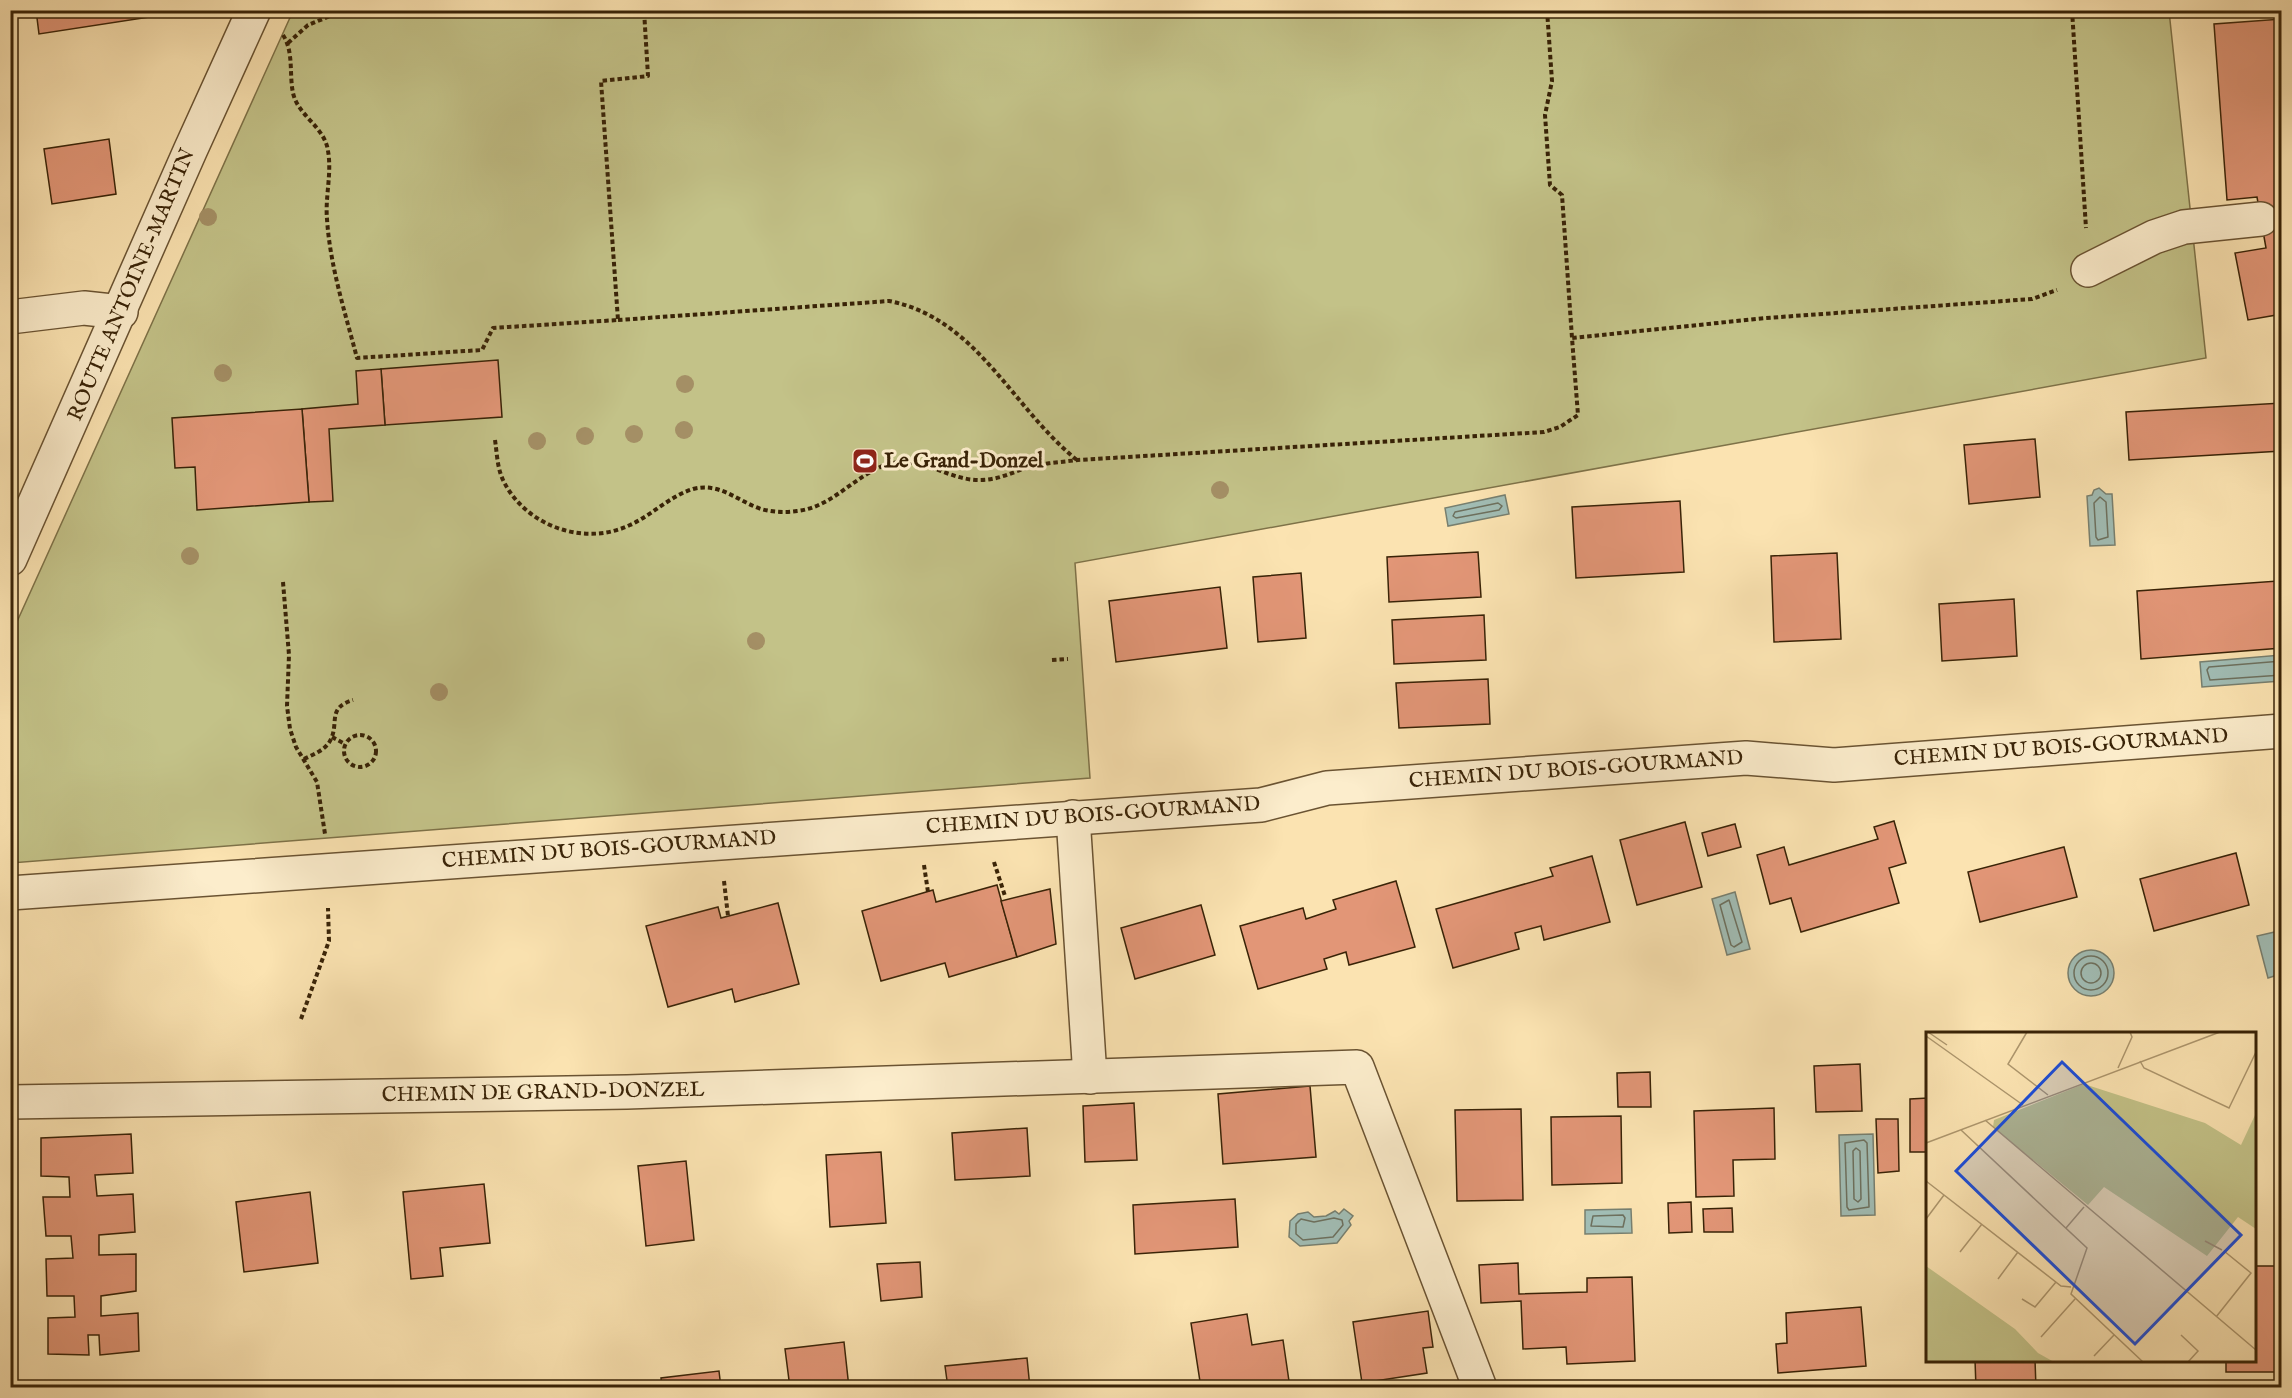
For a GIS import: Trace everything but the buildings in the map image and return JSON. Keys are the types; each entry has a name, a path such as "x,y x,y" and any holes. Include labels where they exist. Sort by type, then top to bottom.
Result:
{"street":[{"name":"ROUTE ANTOINE-MARTIN","path":"15,540 121,312 190,151 253,14"},
{"path":"2088,270 2154,237 2184,226 2261,219"},
{"path":"10,317 84,308 121,312"},
{"name":"CHEMIN DU BOIS-GOURMAND","path":"10,893 327,872 580,851 1261,805 1327,788 1723,759 1746,758 1834,765 2282,731"},
{"path":"1073,817 1083,1077"},
{"name":"CHEMIN DE GRAND-DONZEL","path":"10,1102 627,1092 1357,1067 1480,1388"}],"path":[{"path":"288,44 308,25 345,10"},
{"path":"618,320 601,81 648,76 644,10"},
{"path":"495,440 503,478 514,498 532,515 561,530 595,533 630,525 670,500 694,489 722,489 762,509 793,512 819,507 873,471 896,463 922,464 954,476 980,481 994,479 1041,464 1078,460 1544,432 1560,427 1578,415 1562,195 1550,185 1545,115 1552,81 1547,10"},
{"path":"1572,338 1766,318 2032,299 2072,283 2088,270 2072,10"},
{"path":"253,14 283,35 288,44 293,94 300,110 323,136 328,149 327,219 336,278 357,357 482,350 493,328 889,300 911,305 936,317 963,336 1056,443 1078,460"},
{"path":"282,582 289,655 288,718 292,736 317,782 321,798 327,872 329,941 301,1019"},
{"path":"1052,660 1068,659"},
{"path":"304,759 323,748 332,737 335,714 341,706 353,700"},
{"path":"355,735 364,735 375,744 375,757 367,766 355,767 344,756 345,744 355,735"},
{"path":"332,737 345,744"}],"shaded area":[{"name":"Le Grand-Donzel","path":"293,11 2169,11 2206,358 1075,563 1090,778 11,863 11,635"}],"water":[{"path":"2099,488 2106,494 2112,494 2115,545 2090,546 2087,496 2092,495 2094,490"},
{"path":"1505,495 1509,514 1448,526 1445,508"},
{"path":"2281,655 2281,681 2202,687 2200,662"},
{"path":"1735,892 1750,949 1727,955 1712,899"},
{"path":"2279,931 2281,974 2268,978 2257,936"},
{"path":"2096,950 2108,956 2113,964 2113,982 2108,990 2100,995 2086,996 2074,990 2069,982 2068,968 2074,956 2082,951"},
{"path":"1873,1134 1875,1215 1841,1216 1839,1135"},
{"path":"1344,1209 1353,1216 1349,1221 1351,1225 1337,1243 1300,1246 1289,1237 1290,1221 1298,1214 1308,1212 1314,1217 1326,1216 1335,1211 1339,1214"},
{"path":"1631,1209 1632,1233 1585,1234 1585,1210"}],"place":[{"name":"Le Grand-Donzel","path":"865,461"}]}
